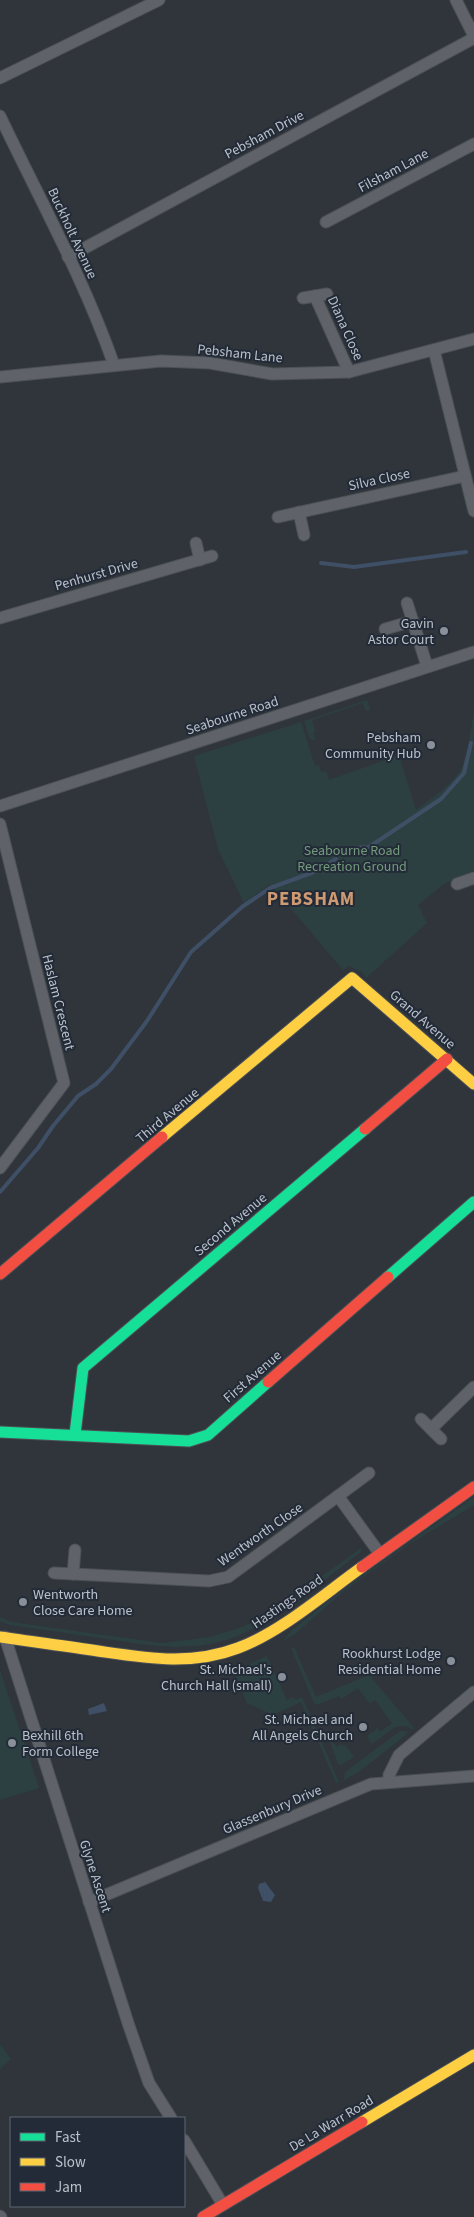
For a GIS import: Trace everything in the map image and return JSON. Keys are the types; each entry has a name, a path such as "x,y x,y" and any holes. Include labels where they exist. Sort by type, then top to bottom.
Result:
{"main road":[{"name":"Grand Avenue","path":"352,978 474,1084"},
{"name":"Third Avenue","path":"0,1274 352,978"},
{"name":"Second Avenue","path":"75,1434 83,1368 447,1059"},
{"name":"First Avenue","path":"0,1432 75,1434 189,1441 208,1435 474,1202"},
{"name":"Hastings Road","path":"2,1637 160,1660 188,1660 214,1656 239,1648 275,1629 474,1487"},
{"name":"De La Warr Road","path":"203,2217 474,2054"}],"street":[{"path":"0,78 159,0"},
{"path":"456,0 474,37"},
{"name":"Pebsham Drive","path":"68,257 474,37"},
{"name":"Buckholt Avenue","path":"0,116 68,257 104,337 114,365"},
{"name":"Filsham Lane","path":"326,222 474,144"},
{"name":"Diana Close","path":"303,298 328,294"},
{"name":"Diana Close","path":"315,296 349,372"},
{"name":"Pebsham Lane","path":"0,377 161,361 210,363 272,374 349,372 474,339"},
{"path":"434,350 474,511"},
{"name":"Silva Close","path":"278,516 465,476"},
{"path":"299,512 304,535"},
{"name":"Penhurst Drive","path":"0,618 206,558 196,543"},
{"path":"407,603 427,666"},
{"path":"385,630 413,621"},
{"name":"Seabourne Road","path":"0,806 474,652"},
{"name":"Haslam Crescent","path":"0,824 64,1083 0,1168"},
{"path":"457,884 474,878"},
{"path":"431,1429 474,1387"},
{"path":"420,1419 441,1439"},
{"name":"Wentworth Close","path":"54,1573 209,1581 228,1577 369,1473"},
{"path":"338,1496 380,1554"},
{"path":"73,1574 76,1550"},
{"name":"Glyne Ascent","path":"2,1637 149,2083 170,2117"},
{"path":"389,1782 389,1774 399,1755 474,1692"},
{"name":"Glassenbury Drive","path":"89,1902 371,1784 474,1776"},
{"path":"185,2142 223,2205"}],"green space":[{"path":"367,700 370,710 366,711 363,703 312,720 315,740 310,739 304,721"},
{"name":"Seabourne Road Recreation Ground","path":"474,710 474,870 444,884 418,905 427,923 366,978 362,972 349,966 343,970 270,884 244,903 218,849 194,756 301,722 315,766 319,765 321,772 326,771 329,780 399,755 416,810 456,777 463,766"},
{"path":"474,1497 474,1505 411,1543 344,1591 295,1634 283,1641 292,1630 343,1590"},
{"path":"361,1548 361,1552 284,1610 251,1630 218,1642 185,1647 151,1645 10,1625 0,1621 0,1617 11,1622 162,1643 210,1637 242,1627 270,1614"},
{"path":"294,1647 316,1697 369,1675 414,1728 412,1730 408,1726 395,1727 372,1744 367,1736 378,1728 380,1732 392,1723 375,1700 370,1704 358,1688 342,1699 339,1696 317,1705 314,1703 291,1648"},
{"path":"267,1656 287,1700 294,1697 296,1700 302,1697 339,1782 336,1783 301,1702 273,1715 247,1703 236,1676 252,1663"},
{"name":"Bexhill 6th Form College","path":"0,1670 39,1788 0,1800"},
{"path":"400,1731 408,1733 360,1771 344,1780 345,1773 349,1769"},
{"path":"329,1739 337,1747 342,1744 343,1746 345,1745 354,1757 341,1765 338,1764"},
{"path":"0,2044 11,2059 0,2069"}],"water":[{"path":"104,1703 107,1711 89,1715 88,1709"},
{"path":"265,1882 275,1895 271,1902 263,1901 258,1888 259,1884"}],"waterway":[{"path":"321,563 354,567 466,552"},
{"path":"353,848 369,847 441,799 464,773 471,743"},
{"path":"0,1192 38,1148 53,1126 78,1096 96,1084 111,1069 147,1021 191,952 242,907 270,888 314,872 336,859"}],"traffic: fast":[{"path":"75,1434 83,1368 365,1129"},
{"path":"388,1277 474,1202"},
{"path":"0,1432 189,1441 208,1435 268,1382"}],"traffic: slow":[{"path":"162,1137 352,978 474,1084"},
{"path":"0,1637 151,1658 186,1659 220,1654 254,1641 270,1632 302,1612 362,1567"},
{"path":"362,2122 474,2055"}],"traffic: jam":[{"path":"365,1129 447,1059"},
{"path":"0,1274 162,1137"},
{"path":"268,1382 388,1277"},
{"path":"362,1567 474,1487"},
{"path":"203,2217 362,2122"}],"place":[{"name":"Gavin Astor Court","path":"444,631"},
{"name":"Pebsham Community Hub","path":"431,745"},
{"name":"Wentworth Close Care Home","path":"23,1602"},
{"name":"Rookhurst Lodge Residential Home","path":"451,1661"},
{"name":"St. Michael's Church Hall (small)","path":"282,1677"},
{"name":"St. Michael and All Angels Church","path":"363,1727"},
{"name":"Bexhill 6th Form College","path":"12,1743"}],"district":[{"name":"PEBSHAM","path":"311,898"}]}
